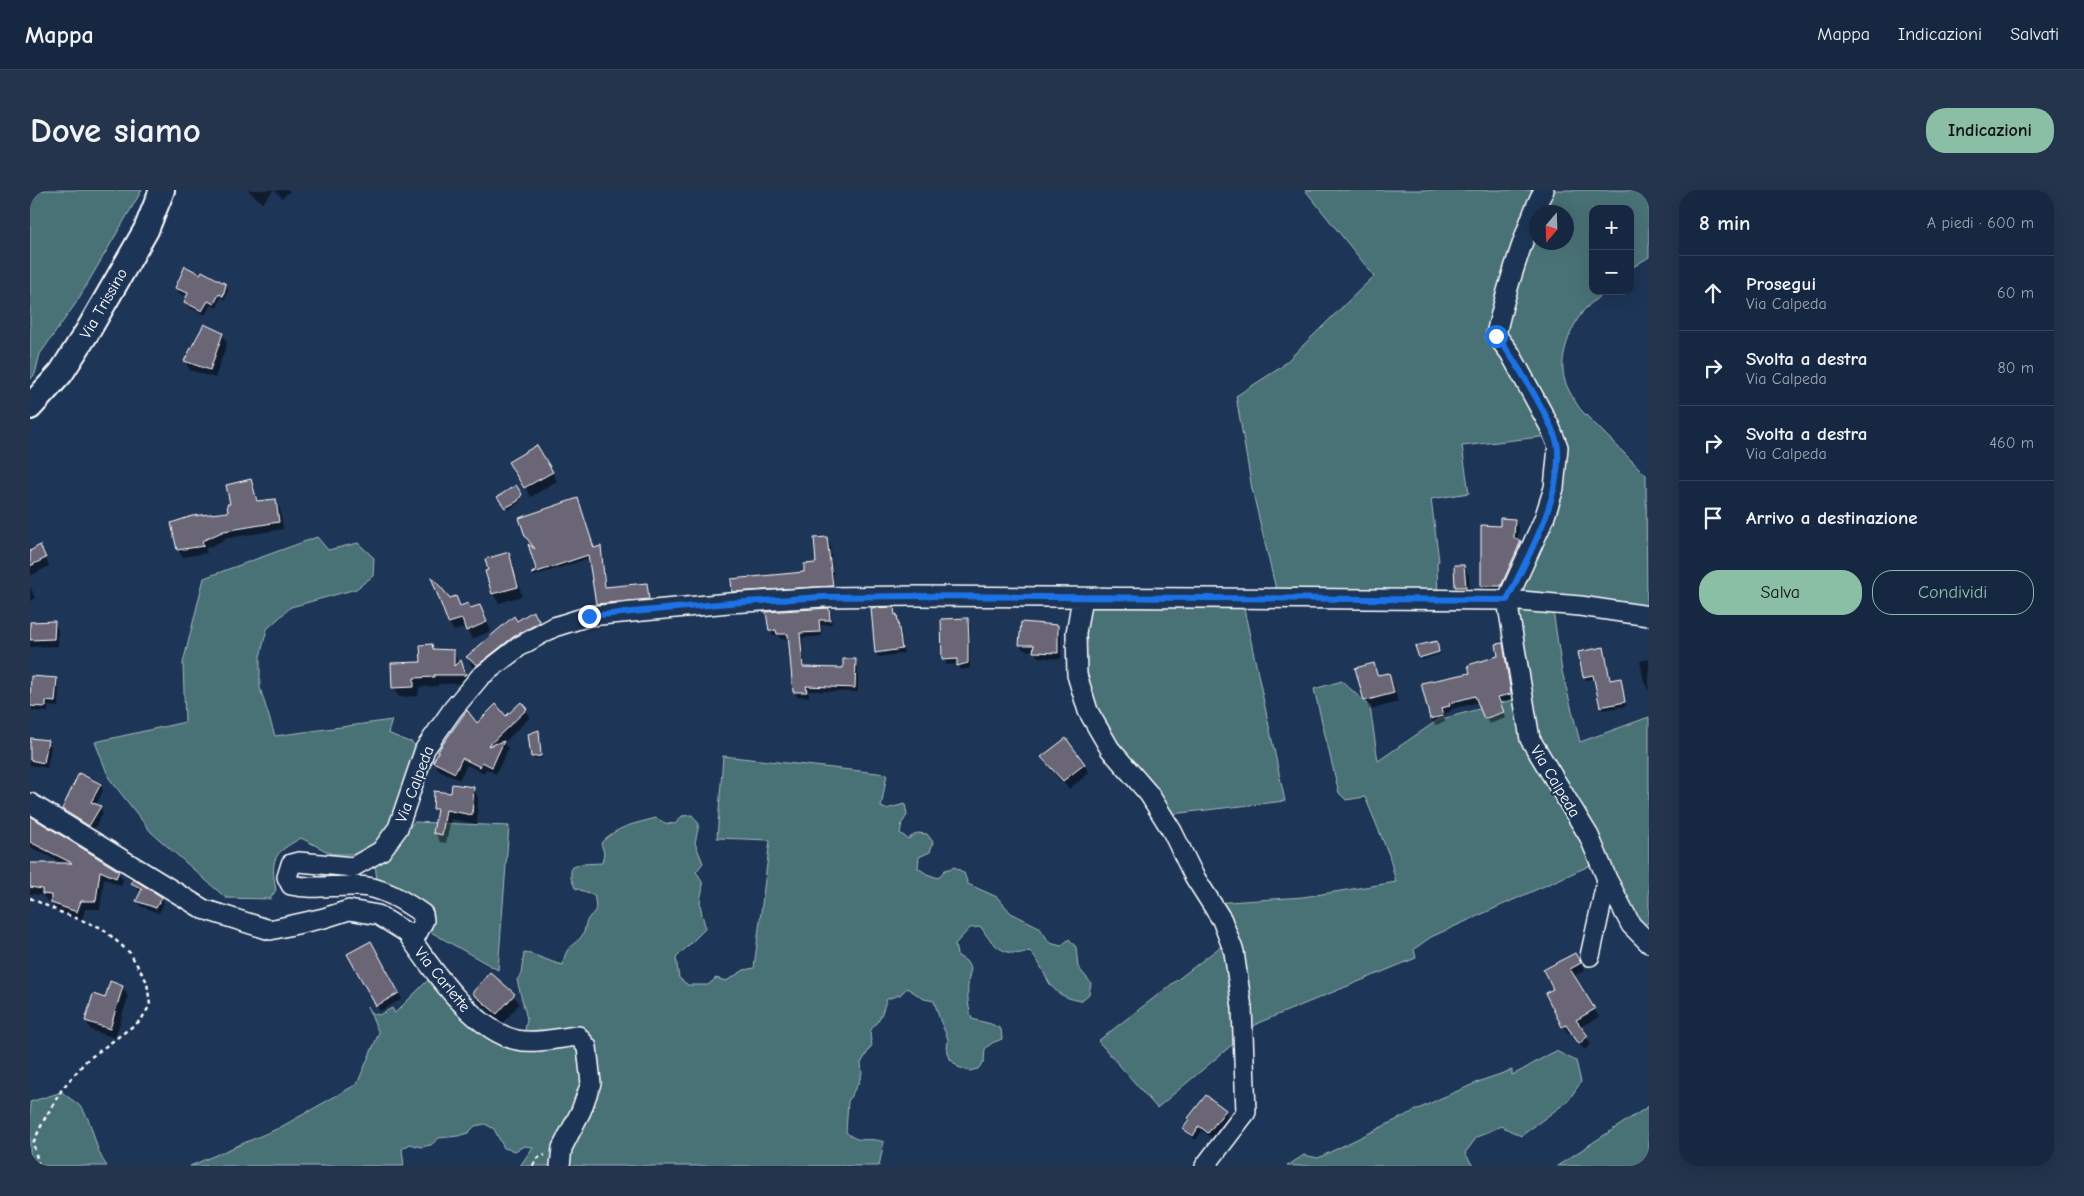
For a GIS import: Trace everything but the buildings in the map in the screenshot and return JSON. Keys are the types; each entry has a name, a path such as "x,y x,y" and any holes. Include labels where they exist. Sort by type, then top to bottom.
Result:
{"main road":[{"name":"Via Trissino","path":"30,407 61,373 88,329 146,230 162,190"}],"street":[{"path":"1507,600 1544,519 1554,488 1558,463 1558,447 1550,427 1510,353 1496,336 1501,310 1520,250 1538,200 1544,190"},
{"name":"Via Calpeda","path":"407,933 417,934 424,920 423,914 397,896 359,886 307,889 291,885 287,877 291,864 299,862 353,867 381,851 398,828 425,749 452,709 480,677 520,646 554,627 589,616 729,603 823,597 917,596 1507,600 1580,606 1649,616"},
{"path":"1082,598 1076,634 1077,674 1088,711 1110,750 1149,794 1172,831 1194,876 1222,920 1234,952 1242,1008 1246,1112 1205,1166"},
{"name":"Via Calpeda","path":"1507,600 1530,739 1589,836 1607,879 1631,925 1649,943"},
{"path":"30,803 203,910 270,930 324,918 349,910 378,915 407,933"},
{"path":"1590,956 1607,879"},
{"name":"Via Carlette","path":"407,933 468,1012 499,1035 519,1041 578,1036 587,1047 591,1083 580,1112 562,1148 560,1166"}],"path":[{"path":"30,898 102,928 130,953 148,982 150,1005 141,1020 86,1061 62,1089 33,1143 39,1166"}],"green space":[{"path":"30,190 142,190 76,303 40,354 35,374 30,380"},
{"path":"1305,190 1649,190 1649,257 1634,266 1634,205 1589,205 1589,295 1601,295 1585,309 1576,322 1566,346 1563,362 1563,375 1580,409 1646,475 1647,616 1553,610 1562,671 1580,742 1649,717 1649,923 1634,927 1600,861 1431,937 1414,949 1416,958 1258,1023 1157,1108 1098,1041 1229,940 1213,903 1303,897 1396,882 1389,855 1365,797 1346,800 1339,793 1314,689 1342,681 1370,707 1378,761 1438,720 1520,698 1507,601 1548,500 1549,436 1462,446 1469,493 1431,499 1439,561 1437,562 1438,601 1278,598 1252,489 1236,396 1280,368 1374,276"},
{"path":"317,537 328,550 358,543 374,558 373,576 356,589 291,607 267,629 260,657 260,688 275,736 392,720 388,733 410,741 423,752 392,828 377,843 357,854 332,854 301,838 285,848 276,858 274,863 274,879 276,890 270,899 226,898 151,832 109,778 95,742 185,722 183,663 204,578"},
{"path":"1083,596 1242,599 1285,801 1163,815 1142,787 1084,688"},
{"path":"723,756 887,774 881,807 886,809 905,804 907,815 902,823 900,833 908,839 917,833 927,834 933,842 930,852 919,857 918,868 938,878 945,870 955,867 964,873 968,884 997,897 1011,913 1039,927 1050,943 1061,946 1069,939 1076,947 1078,967 1091,983 1089,994 1081,1001 1060,994 1053,988 1030,951 1022,953 1007,952 995,945 981,927 970,928 955,944 957,955 966,961 971,969 968,988 970,1013 972,1019 1001,1029 1002,1039 992,1043 985,1049 984,1061 978,1069 969,1071 958,1067 950,1059 947,1049 948,1039 934,1001 924,999 907,988 900,995 887,999 880,1017 871,1030 872,1045 861,1063 862,1073 859,1082 848,1101 846,1132 855,1138 884,1142 879,1166 520,1166 533,1147 524,1146 515,1151 504,1148 494,1129 485,1124 475,1126 468,1133 439,1138 431,1145 421,1147 410,1144 402,1149 404,1166 190,1166 279,1128 357,1084 379,1033 367,1006 372,1013 379,1015 392,1008 395,1013 431,977 481,1029 524,1035 527,1019 517,980 521,974 524,953 563,965 564,957 569,948 581,937 588,919 596,907 594,895 575,888 571,878 571,868 581,864 602,863 604,853 601,843 607,837 626,826 656,818 665,823 675,824 682,816 692,815 699,824 695,843 703,863 696,872 703,887 700,903 705,929 676,958 679,978 688,985 708,985 716,978 726,981 744,970 754,968 770,840 717,838"},
{"path":"414,822 509,826 498,970 422,927 377,880 375,864 386,855"},
{"path":"1556,1051 1576,1061 1581,1082 1568,1101 1521,1136 1501,1126 1477,1137 1465,1153 1473,1166 1287,1166 1304,1155 1318,1158 1439,1099 1512,1070 1512,1075"},
{"path":"62,1092 83,1110 90,1124 99,1153 107,1166 30,1166 30,1102"},
{"path":"1649,1106 1649,1166 1557,1166"}],"route":[{"path":"589,616 729,603 823,597 1507,600 1544,519 1554,488 1558,463 1558,447 1550,427 1510,353 1496,336"}]}
